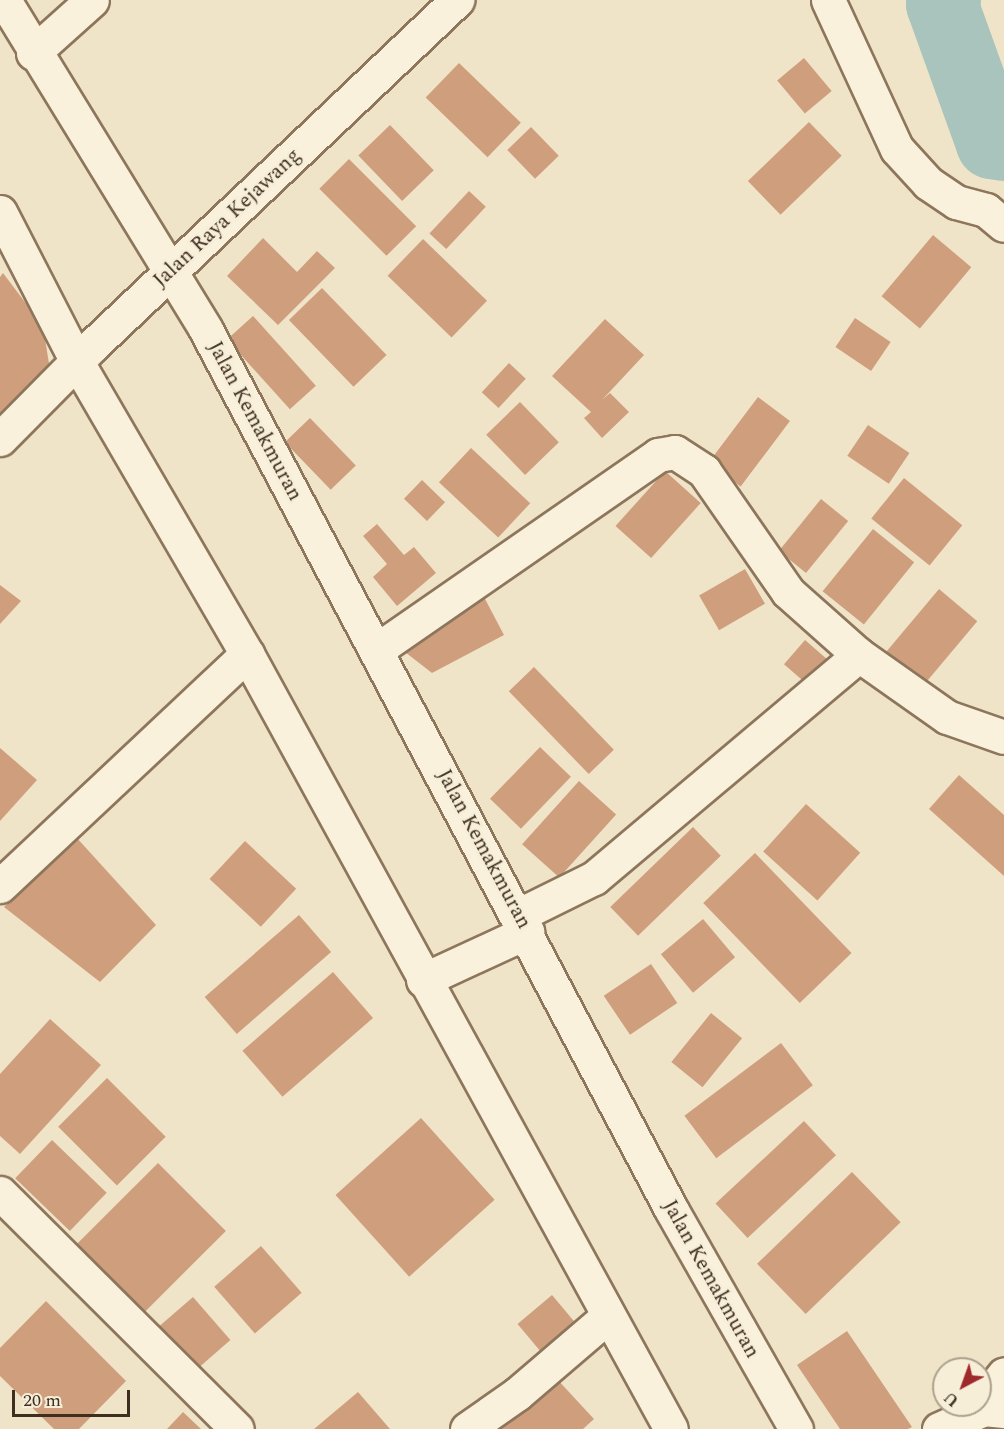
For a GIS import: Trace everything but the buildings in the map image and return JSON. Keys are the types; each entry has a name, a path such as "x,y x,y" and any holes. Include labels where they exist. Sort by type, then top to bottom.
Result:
{"street":[{"name":"Jalan Kemakmuran","path":"4,0 33,53 167,274 378,649 521,928 671,1209 796,1429"},
{"path":"33,53 92,0"},
{"name":"Jalan Raya Kejawang","path":"0,439 167,274 457,0"},
{"path":"828,0 897,149 928,183 956,202 998,214"},
{"path":"0,212 85,353 247,654 432,977 608,1316 671,1429"},
{"path":"378,649 658,455 675,452 704,471 788,592 859,655 947,717 1004,737"},
{"path":"0,886 247,654"},
{"path":"432,977 521,928 594,878 859,655"},
{"path":"0,1193 237,1429"},
{"path":"467,1429 517,1394 608,1316"},
{"path":"992,1396 1004,1374"},
{"path":"939,1429 967,1417"}],"waterway":[{"path":"945,0 942,4 992,143 1004,145"}]}
